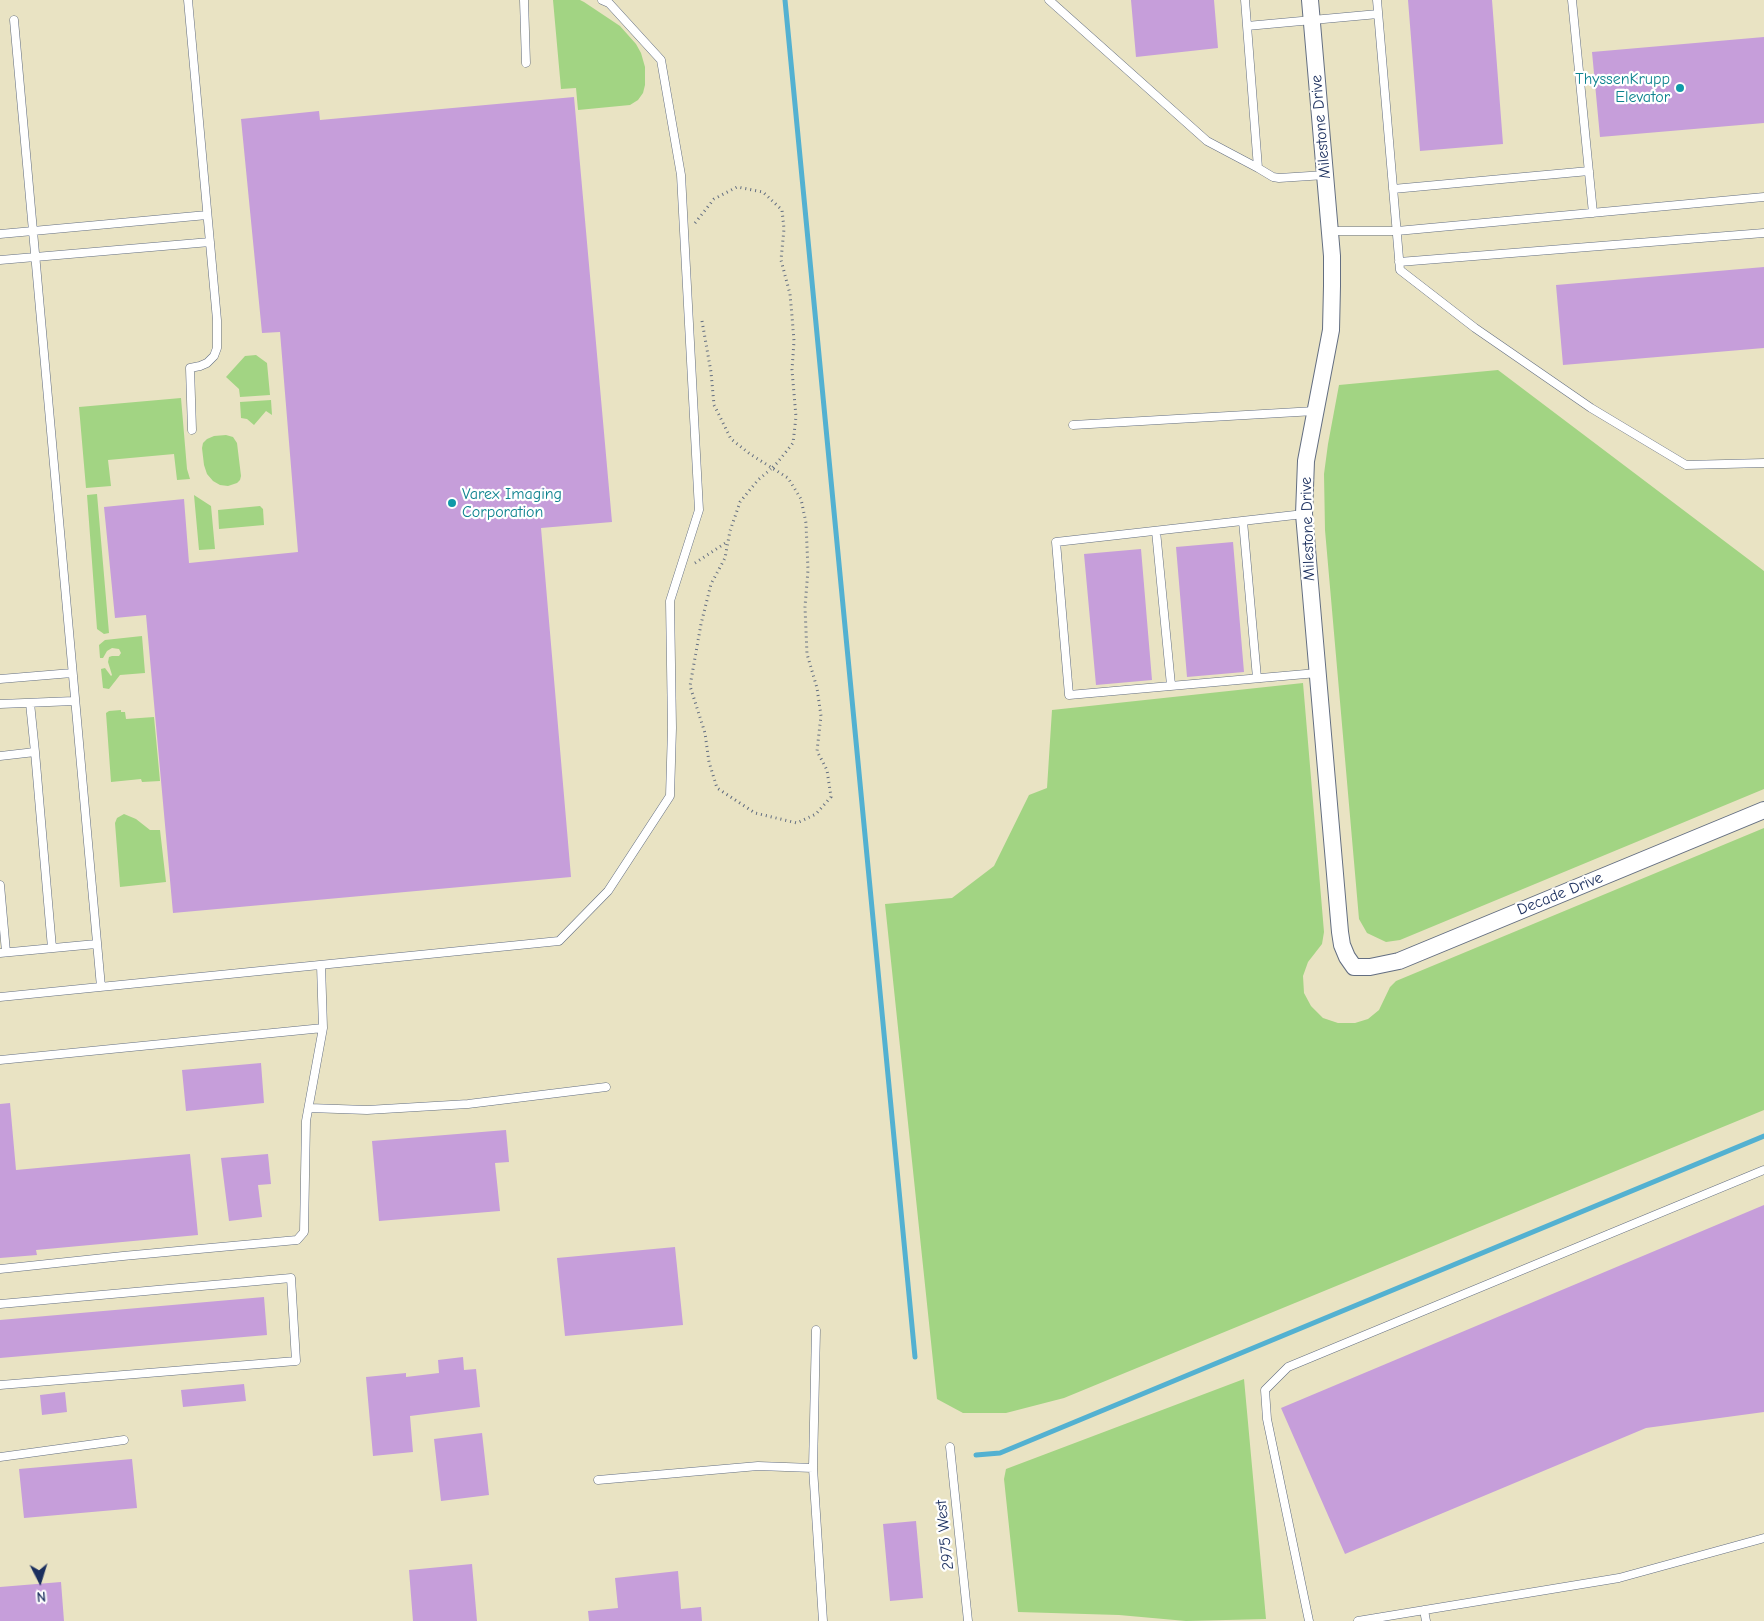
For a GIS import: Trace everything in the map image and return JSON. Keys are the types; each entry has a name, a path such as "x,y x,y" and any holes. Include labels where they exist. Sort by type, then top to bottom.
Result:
{"street":[{"name":"Milestone Drive","path":"1310,0 1330,231 1332,286 1331,330 1306,461 1304,514 1340,932 1346,956 1354,967"},
{"name":"Decade Drive","path":"1354,967 1370,967 1399,961 1764,810"}],"lane":[{"path":"188,0 217,320 217,348 214,356 207,363 190,368 192,430"},
{"path":"524,0 526,63"},
{"path":"0,997 559,942 608,891 670,796 672,728 670,601 699,510 681,175 661,60 609,3 602,0"},
{"path":"1049,0 1206,141 1273,177 1325,175"},
{"path":"1245,0 1258,168"},
{"path":"1377,0 1400,270 1475,328 1591,408 1686,465 1764,463"},
{"path":"1572,0 1593,213"},
{"path":"1247,26 1378,14"},
{"path":"14,20 101,987"},
{"path":"1393,189 1589,170"},
{"path":"1330,231 1396,231 1764,197"},
{"path":"0,234 207,215"},
{"path":"1399,262 1764,233"},
{"path":"0,260 210,242"},
{"path":"1073,425 1315,412"},
{"path":"1304,514 1056,542 1069,694 1317,673"},
{"path":"1243,521 1257,678"},
{"path":"1156,531 1171,685"},
{"path":"0,679 72,673"},
{"path":"0,704 74,701"},
{"path":"30,703 52,948"},
{"path":"0,756 35,752"},
{"path":"0,885 3,952 96,944"},
{"path":"0,1268 297,1240 304,1232 306,1121 323,1028 321,965"},
{"path":"0,1060 323,1028"},
{"path":"309,1108 367,1110 468,1104 606,1086"},
{"path":"1309,1621 1267,1419 1265,1390 1288,1367 1764,1170"},
{"path":"0,1304 291,1278 296,1362 0,1385"},
{"path":"816,1330 813,1468 823,1621"},
{"path":"0,1457 124,1440"},
{"name":"2975 West","path":"950,1446 968,1621"},
{"path":"598,1480 758,1466 813,1468"},
{"path":"1358,1621 1619,1578 1764,1538"},
{"path":"1424,1610 1426,1621"}],"path":[{"path":"695,231 696,222 714,199 737,187 763,192 782,210 784,230 781,260 791,301 794,341 792,370 796,417 793,443 777,463 771,468 758,480 740,502 730,530 726,558 711,584 699,633 690,686 704,733 709,762 717,788 755,813 797,823 816,814 831,797 827,770 817,750 821,716 817,688 807,654 804,607 808,570 806,523 801,499 788,478 771,468 750,454 731,439 714,406 705,330 700,313"},
{"path":"679,573 728,542"}],"green space":[{"path":"553,0 580,0 584,2 620,26 636,44 645,67 645,85 643,93 638,100 630,105 578,110 576,88 561,89"},
{"path":"256,355 267,363 270,395 240,397 239,389 226,377 245,356"},
{"path":"1498,370 1764,571 1764,789 1400,940 1386,942 1367,933 1359,919 1325,530 1324,474 1339,385"},
{"path":"181,398 187,469 190,479 177,480 174,454 108,460 111,486 86,488 79,407"},
{"path":"271,400 272,415 266,411 254,425 247,419 241,418 240,402"},
{"path":"226,435 233,437 237,443 241,476 237,483 228,486 220,485 213,481 207,474 202,448 203,443 207,439"},
{"path":"97,494 109,633 104,634 97,629 87,495"},
{"path":"194,495 211,506 215,549 199,550"},
{"path":"260,506 263,509 264,525 219,529 218,510"},
{"path":"142,636 145,673 120,675 109,689 103,688 101,669 105,668 111,676 108,662 109,657 119,656 121,653 119,649 112,648 107,651 103,658 100,658 99,645 105,640"},
{"path":"1303,683 1324,932 1322,944 1308,962 1303,976 1304,993 1311,1006 1323,1018 1338,1023 1355,1023 1368,1019 1379,1010 1390,987 1396,981 1764,828 1764,1110 1064,1398 1006,1413 963,1413 937,1399 885,904 952,898 994,866 1029,795 1047,788 1052,710"},
{"path":"121,710 121,712 125,712 126,719 154,717 160,781 142,782 141,779 111,782 106,713"},
{"path":"124,814 136,819 150,830 160,830 166,882 120,887 115,823 117,818"},
{"path":"1244,1379 1266,1619 1186,1621 1119,1615 1018,1612 1004,1479 1006,1469"}],"building":[{"path":"1131,0 1214,0 1218,48 1136,57"},
{"path":"1408,0 1492,0 1503,144 1420,151"},
{"name":"ThyssenKrupp Elevator","path":"1764,37 1764,123 1600,137 1592,52"},
{"name":"Varex Imaging Corporation","path":"574,97 612,522 541,528 571,877 173,913 146,615 115,618 104,507 184,499 189,563 298,552 280,332 262,333 241,119 319,111 320,120"},
{"path":"1764,267 1764,348 1563,365 1556,285"},
{"path":"1233,542 1244,672 1187,677 1176,547"},
{"path":"1141,549 1152,680 1096,685 1084,554"},
{"path":"261,1063 264,1103 186,1111 182,1070"},
{"path":"10,1103 16,1170 190,1154 198,1235 36,1250 37,1255 0,1258 0,1104"},
{"path":"506,1130 509,1162 495,1163 500,1211 379,1221 372,1141"},
{"path":"268,1154 271,1184 258,1185 262,1217 229,1221 221,1158"},
{"path":"1764,1205 1764,1412 1646,1428 1345,1554 1281,1408"},
{"path":"675,1247 683,1325 565,1336 557,1258"},
{"path":"264,1297 267,1335 0,1358 0,1320"},
{"path":"463,1357 464,1370 476,1369 480,1407 410,1416 413,1452 373,1456 366,1377 406,1373 406,1377 439,1373 438,1360"},
{"path":"244,1384 246,1401 183,1407 181,1390"},
{"path":"65,1392 67,1412 42,1415 40,1395"},
{"path":"482,1433 489,1495 441,1501 434,1439"},
{"path":"132,1459 137,1508 24,1518 19,1469"},
{"path":"916,1521 923,1598 890,1601 883,1524"},
{"path":"472,1564 477,1621 413,1621 409,1570"},
{"path":"678,1571 681,1609 701,1607 702,1621 589,1621 588,1611 618,1608 615,1578"},
{"path":"61,1582 64,1621 0,1621 0,1587"}],"waterway":[{"path":"785,0 915,1357"},
{"path":"976,1455 1000,1453 1764,1136"}],"place":[{"name":"ThyssenKrupp Elevator","path":"1680,88"},
{"name":"Varex Imaging Corporation","path":"452,503"}]}
